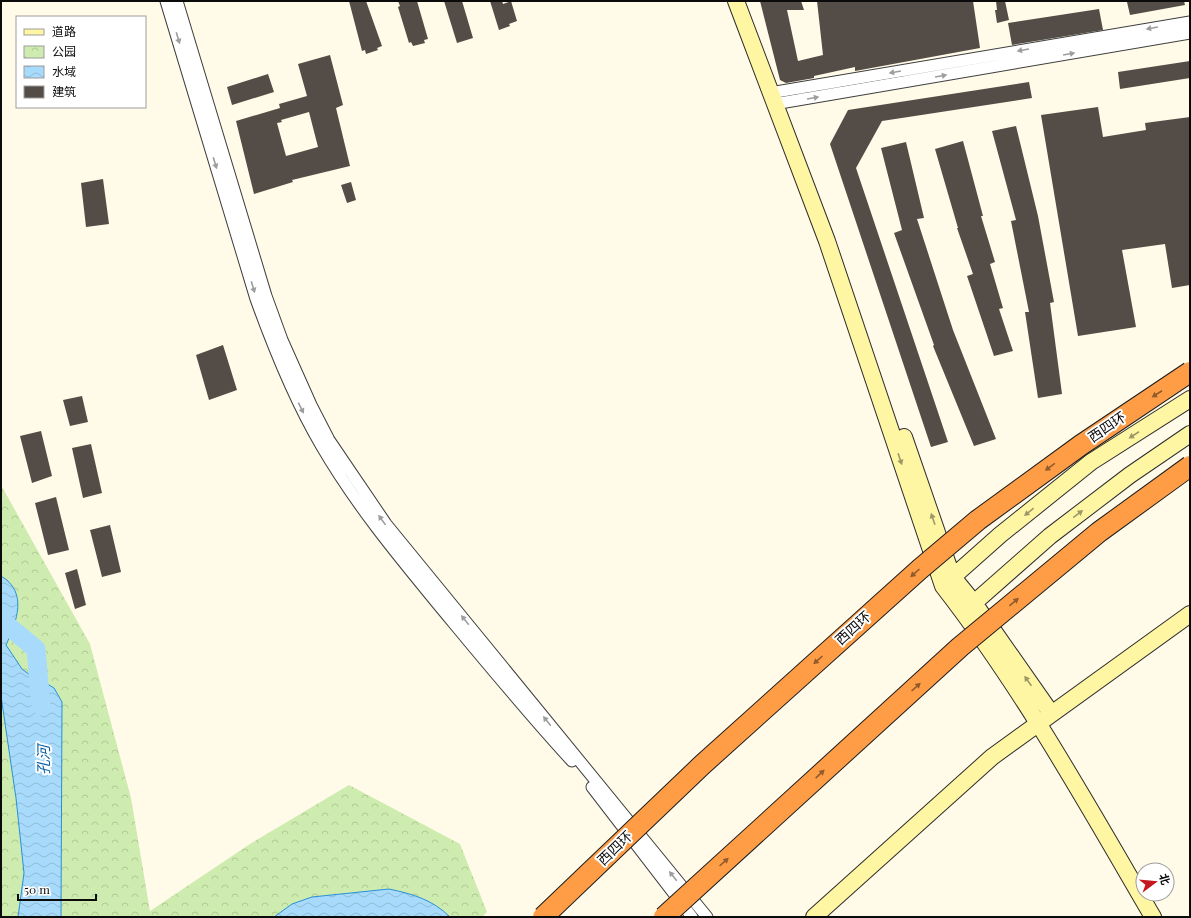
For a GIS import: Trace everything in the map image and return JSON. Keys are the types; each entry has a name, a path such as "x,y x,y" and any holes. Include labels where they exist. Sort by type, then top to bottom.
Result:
{"highway":[{"name":"西四环","path":"543,917 702,765 926,564 978,520 1074,450 1190,372"},
{"path":"664,917 960,647 1099,532 1190,466"}],"street":[{"path":"166,1 258,305 287,379 320,445 377,530 525,710 575,765 692,917"},
{"path":"177,1 266,296 297,375 329,440 386,524 707,917"},
{"path":"736,1 778,98"},
{"path":"747,1 778,98 827,241 948,581 969,608 1044,718 1153,917"},
{"path":"778,98 1190,22"},
{"path":"778,98 1190,33"},
{"path":"948,581 1000,535 1091,462 1190,399"},
{"path":"969,608 1050,536 1130,475 1190,434"},
{"path":"814,917 992,757 1190,614"}],"green space":[{"path":"1,485 90,644 131,798 150,911 250,844 349,785 460,844 487,912 482,917 1,917"}],"water":[{"path":"1,576 15,590 18,608 14,626 6,645 22,669 34,678 54,688 62,702 61,917 18,917 24,873 16,798 1,696"},
{"path":"389,889 422,898 437,906 450,917 274,917 292,904 312,897"}],"building":[{"path":"349,1 366,1 382,46 377,48 378,50 366,54 365,50 362,51"},
{"path":"398,1 417,1 428,39 424,40 425,43 413,46 411,42 409,43 398,7 400,6"},
{"path":"444,1 462,1 473,38 457,43"},
{"path":"490,1 502,1 503,4 511,1 517,21 509,24 510,26 499,30"},
{"path":"760,1 801,1 804,10 787,10 798,61 823,55 817,1 973,1 980,48 855,71 855,67 814,76 814,78 786,83 780,80"},
{"path":"996,1 1005,1 1009,20 997,23 995,10 997,10"},
{"path":"1184,1 1185,5 1130,15 1127,2"},
{"path":"1099,9 1103,30 1012,45 1008,23"},
{"path":"330,55 343,105 336,108 350,166 292,180 293,182 254,194 236,121 280,108 279,104 307,96 298,64","holes":["309,112 318,147 286,156 277,123 282,122 281,120"]},
{"path":"1190,61 1190,78 1120,89 1118,72"},
{"path":"268,74 274,92 232,105 227,87"},
{"path":"1029,82 1032,98 882,121 856,168 948,442 931,447 830,144 848,110"},
{"path":"1098,107 1103,137 1146,130 1145,123 1190,117 1190,285 1172,288 1165,244 1122,250 1136,327 1078,336 1041,115"},
{"path":"1016,126 1038,216 1054,302 1050,303 1062,394 1038,398 1025,312 1029,312 1011,221 1016,220 992,131"},
{"path":"963,141 983,216 981,216 995,262 990,264 1003,308 999,309 1013,351 994,356 967,276 973,274 957,228 935,149"},
{"path":"906,142 924,218 917,219 953,330 996,439 974,446 933,346 934,345 894,233 902,230 881,148"},
{"path":"103,179 109,224 86,227 81,183"},
{"path":"351,182 356,200 347,203 341,185"},
{"path":"223,345 237,390 209,400 196,355"},
{"path":"82,396 88,422 70,426 63,400"},
{"path":"41,431 52,476 32,483 20,436"},
{"path":"91,444 102,493 83,498 72,448"},
{"path":"56,497 69,550 48,555 35,503"},
{"path":"110,525 121,572 102,577 90,530"},
{"path":"77,569 86,605 75,609 65,573"}],"waterway":[{"name":"孔河","path":"1,620 36,649 41,706"}]}
